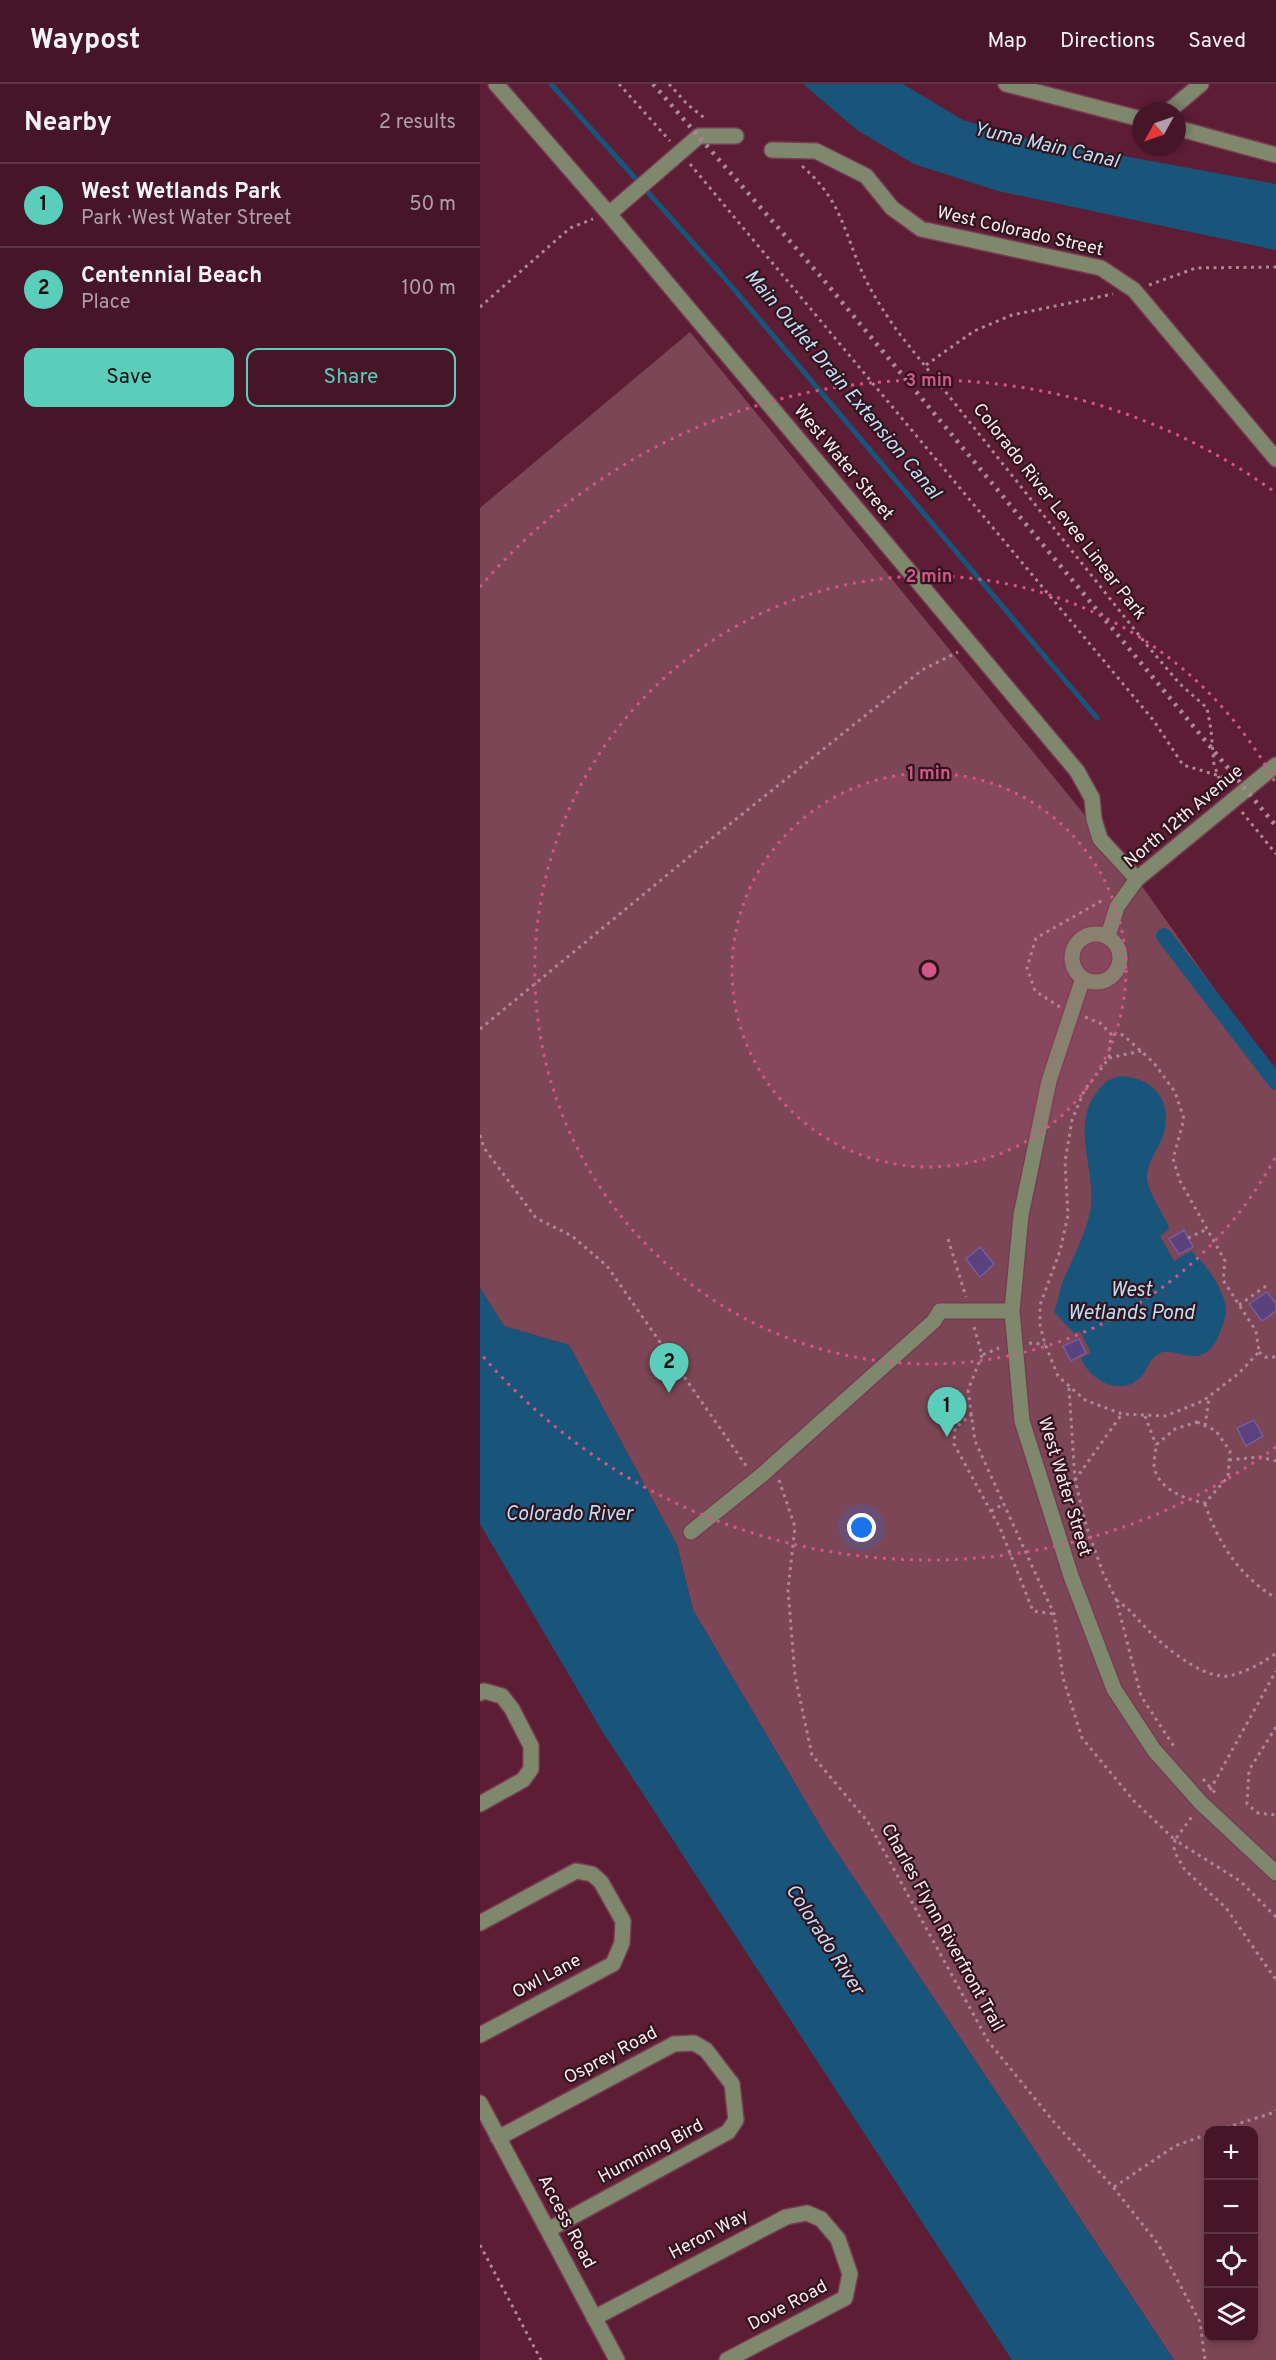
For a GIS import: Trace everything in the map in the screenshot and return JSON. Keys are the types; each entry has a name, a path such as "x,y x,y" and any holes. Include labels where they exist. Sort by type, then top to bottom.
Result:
{"street":[{"name":"West Water Street","path":"496,84 609,214 1077,771 1092,798 1094,819 1100,839 1137,879"},
{"path":"1006,84 1132,117"},
{"path":"1180,102 1201,84"},
{"path":"1186,130 1276,155"},
{"path":"609,214 699,136 736,136"},
{"name":"West Colorado Street","path":"772,150 816,151 866,176 892,208 921,229 1101,268 1134,290 1276,459"},
{"name":"North 12th Avenue","path":"1108,936 1118,907 1137,879 1276,765"},
{"path":"1092,933 1108,936 1119,949 1119,965 1116,972 1103,981 1089,981 1083,978 1072,965 1073,948 1077,941 1092,933"},
{"name":"West Water Street","path":"1083,978 1049,1081 1021,1215 1012,1311 1022,1421 1071,1576 1114,1689 1154,1750 1201,1803 1276,1873"},
{"path":"691,1532 757,1479 934,1322 940,1311 1012,1311"},
{"path":"480,1693 484,1691 502,1696 512,1709 531,1746 531,1769 523,1780 480,1804"},
{"name":"Owl Lane","path":"480,1923 576,1871 592,1874 601,1882 623,1921 622,1943 613,1964 480,2035"},
{"name":"Osprey Road","path":"498,2138 674,2044 694,2043 706,2050 732,2084"},
{"name":"Humming Bird","path":"548,2229 728,2132 736,2120 732,2084"},
{"name":"Access Road","path":"480,2103 617,2360"},
{"name":"Heron Way","path":"594,2318 786,2217 807,2213 821,2219 838,2239"},
{"name":"Dove Road","path":"728,2360 845,2298 850,2274 838,2239"}],"path":[{"path":"619,84 1154,721 1183,765 1230,779 1237,797"},
{"path":"669,84 702,116 736,136"},
{"name":"Colorado River Levee Linear Park","path":"772,150 801,166 829,193 842,217 857,261 871,290 898,332 1172,676 1207,708 1214,765 1224,790 1237,797 1276,854"},
{"path":"480,307 570,228 609,214"},
{"path":"926,365 974,331 1012,315 1134,290 1196,268 1276,267"},
{"path":"480,1029 922,670 970,645"},
{"path":"1104,899 1036,938 1027,968 1035,991 1060,1007 1100,1023 1111,1034 1123,1035 1154,1063 1175,1092 1184,1119 1173,1159 1180,1181 1225,1261 1222,1280 1256,1330 1259,1352 1265,1357 1276,1358"},
{"path":"1111,1034 1109,1058 1084,1091 1072,1120 1065,1162 1068,1215 1060,1251 1040,1305 1040,1325 1058,1376 1085,1400 1122,1414 1165,1416 1203,1401 1238,1374 1259,1352"},
{"path":"1109,1058 1141,1051"},
{"path":"480,1135 484,1148 536,1218 572,1236 607,1266 757,1479"},
{"path":"1188,1238 1207,1229"},
{"path":"1239,1305 1266,1286"},
{"path":"982,1355 968,1390 975,1441 1054,1614 1063,1678 1082,1738 1134,1801 1175,1840 1240,1881 1276,1917"},
{"path":"1069,1386 1075,1480 1086,1526 1103,1573 1116,1599 1142,1696 1175,1749"},
{"path":"1205,1425 1209,1396"},
{"path":"972,1414 955,1428 954,1444 1000,1528 1032,1611 1054,1614"},
{"path":"1075,1480 1122,1414"},
{"path":"1144,1415 1156,1445 1154,1467 1166,1488 1188,1500 1205,1503"},
{"path":"1156,1445 1175,1429 1197,1422 1216,1431 1230,1451 1228,1477 1205,1503"},
{"path":"1229,1460 1260,1457 1276,1461"},
{"name":"Charles Flynn Riverfront Trail","path":"774,1464 795,1527 788,1590 795,1676 812,1755 868,1822 988,2041 1053,2121 1113,2187 1158,2244 1200,2322 1204,2360"},
{"path":"991,1510 1004,1503"},
{"path":"1205,1503 1212,1524 1231,1559 1258,1588 1276,1598"},
{"path":"1116,1599 1126,1606 1149,1632 1186,1663 1222,1677 1260,1665 1276,1653"},
{"path":"1276,1671 1211,1788 1175,1840 1174,1851 1185,1870 1226,1908 1276,1980"},
{"path":"1276,1727 1249,1770 1247,1804 1258,1813 1276,1815"},
{"path":"1197,1772 1224,1802"},
{"path":"1231,2126 1276,2110"},
{"path":"1113,2187 1175,2146 1204,2136"},
{"path":"480,2245 541,2360"}],"shaded area":[{"path":"690,332 1137,879 1276,1076 1276,2360 1174,2360 826,1836 693,1610 677,1545 569,1345 504,1326 480,1288 480,508"}],"water":[{"name":"Yuma Main Canal","path":"803,84 903,84 963,120 1020,137 1276,184 1276,250 998,191 914,164 857,130"},
{"name":"West Wetlands Pond","path":"1119,1076 1131,1077 1151,1086 1163,1101 1166,1123 1147,1175 1152,1194 1169,1227 1160,1236 1174,1261 1191,1251 1202,1262 1218,1286 1226,1309 1219,1335 1207,1352 1196,1356 1170,1352 1160,1353 1153,1358 1140,1378 1123,1386 1115,1386 1098,1379 1085,1366 1081,1358 1091,1353 1080,1331 1074,1333 1054,1312 1090,1212 1091,1181 1086,1150 1085,1120 1089,1106 1097,1092 1109,1080"},
{"name":"Colorado River","path":"480,1288 504,1326 569,1345 677,1545 693,1610 826,1836 1174,2360 1012,2360 602,1731 480,1524"}],"building":[{"path":"1184,1230 1193,1247 1179,1254 1169,1239"},
{"path":"980,1247 994,1264 980,1277 966,1259"},
{"path":"1267,1292 1276,1304 1276,1311 1262,1321 1249,1304"},
{"path":"1079,1339 1086,1353 1071,1361 1063,1346"},
{"path":"1254,1420 1263,1436 1246,1446 1237,1428"}],"waterway":[{"name":"Main Outlet Drain Extension Canal","path":"551,84 721,274 1097,718"},
{"name":"Main Outlet Drain Extension Canal","path":"1164,936 1276,1082"}],"railway":[{"path":"653,84 822,278 1276,826"}],"place":[{"name":"Centennial Beach","path":"669,1393"},
{"name":"West Wetlands Park","path":"947,1437"}]}
